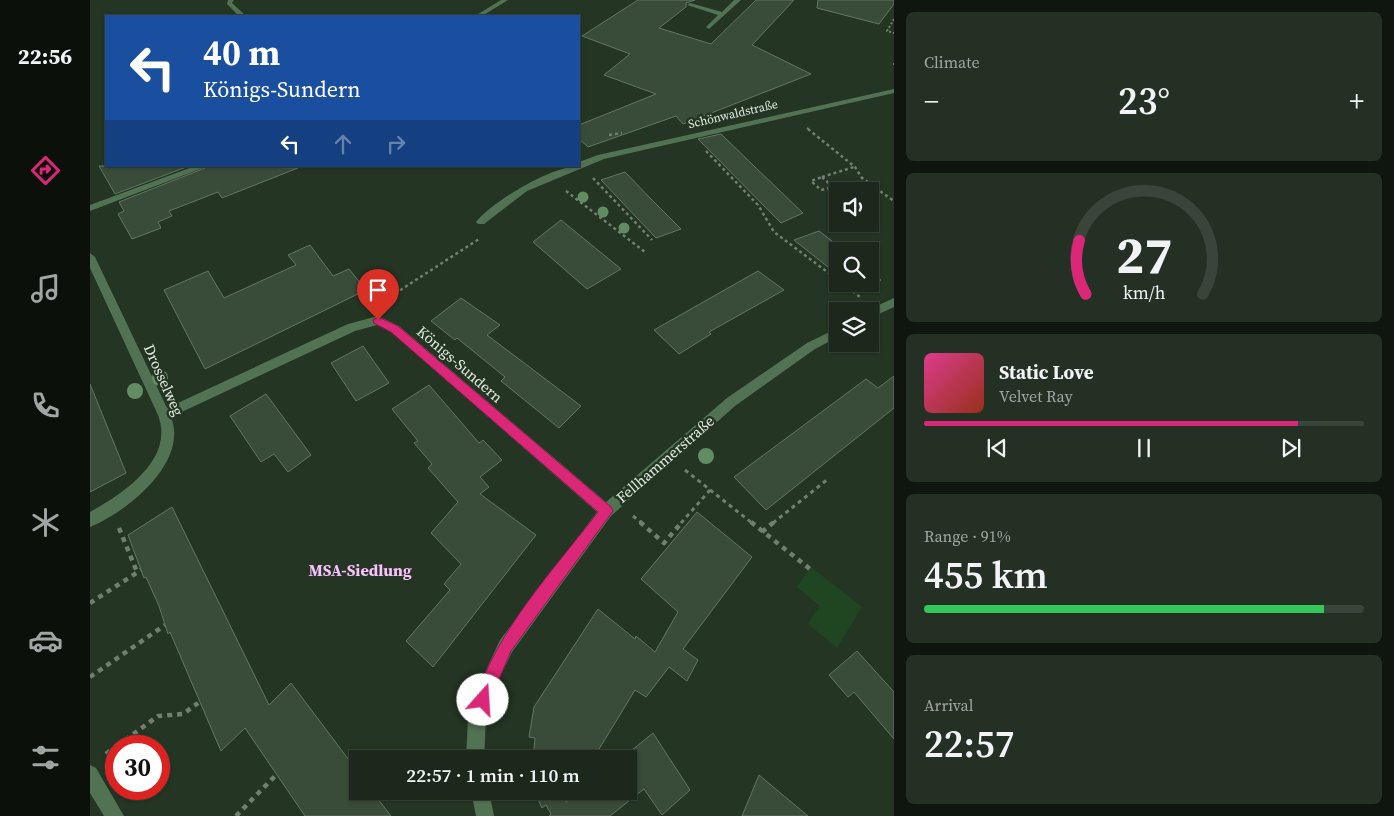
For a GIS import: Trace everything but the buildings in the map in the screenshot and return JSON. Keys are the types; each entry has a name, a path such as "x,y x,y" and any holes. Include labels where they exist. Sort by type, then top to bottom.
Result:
{"street":[{"path":"231,0 229,3 242,15"},
{"path":"480,15 505,0"},
{"path":"709,27 738,0"},
{"path":"690,5 722,14"},
{"name":"Schönwaldstraße","path":"580,165 601,157 894,91"},
{"path":"90,208 201,167"},
{"name":"Schönwaldstraße","path":"483,220 524,189 576,167"},
{"name":"Drosselweg","path":"90,257 164,415 169,431 167,447 141,485 110,509 90,520"},
{"path":"879,310 894,302"},
{"name":"Königs-Sundern","path":"164,415 352,327 378,320 395,329 606,511"},
{"name":"Fellhammerstraße","path":"475,750 477,718 489,681 506,646 606,511 731,402 811,346 829,337"},
{"path":"90,774 100,794 115,816"},
{"path":"482,800 485,816"}],"path":[{"path":"894,19 888,31 894,33"},
{"path":"802,124 855,167 862,178 894,201"},
{"path":"701,147 758,205 774,232 829,273"},
{"path":"822,177 833,187 821,190 811,181 822,177 855,167"},
{"path":"591,176 652,240"},
{"path":"563,189 645,252"},
{"path":"352,327 388,297 487,234 495,224 483,220"},
{"path":"680,465 810,570"},
{"path":"762,532 828,479"},
{"path":"629,512 664,543 710,490"},
{"path":"90,603 139,571 110,509"},
{"path":"90,677 165,625"},
{"path":"131,735 158,716 183,714 198,703"},
{"path":"236,816 275,776"}],"green space":[{"path":"811,567 862,607 837,648 808,624 820,606 797,587"}],"district":[{"name":"MSA-Siedlung","path":"360,570"}],"route":[{"path":"378,320 395,329 606,511 564,564 506,646 489,681 483,700"}]}
